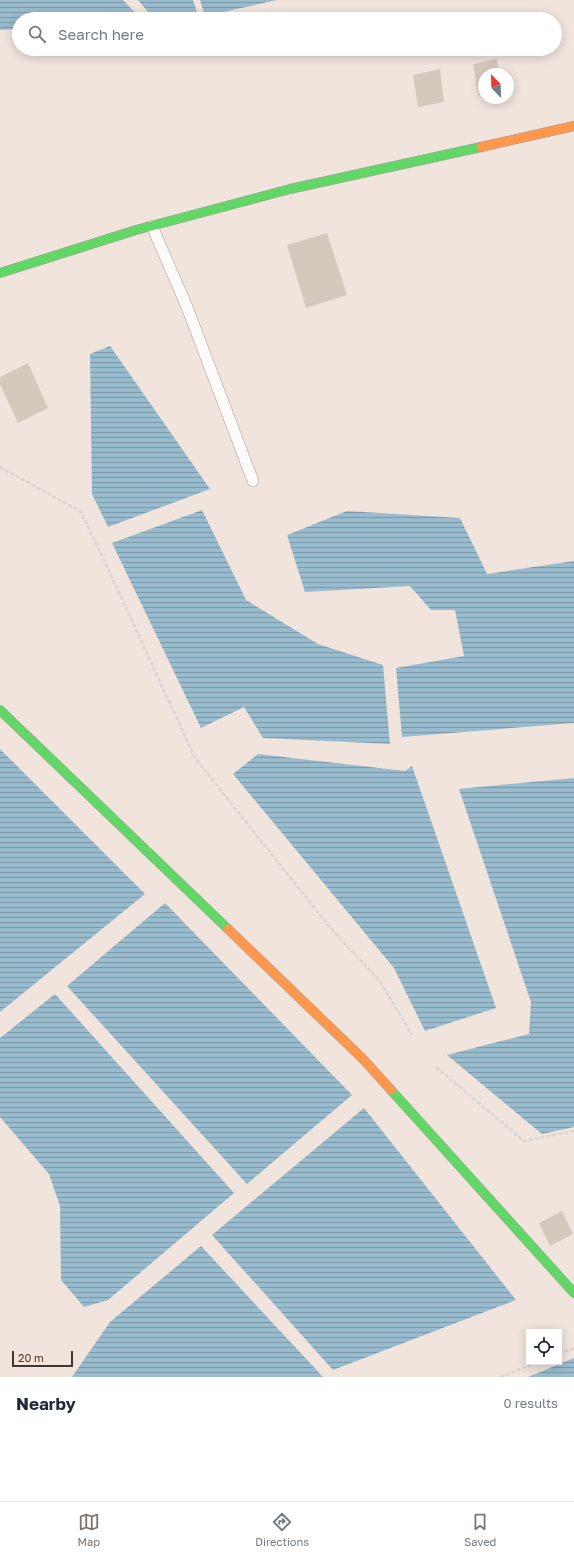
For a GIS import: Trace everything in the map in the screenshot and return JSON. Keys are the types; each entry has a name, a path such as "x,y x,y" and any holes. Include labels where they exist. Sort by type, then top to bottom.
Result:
{"street":[{"path":"0,273 152,226 290,189 574,126"},
{"path":"0,710 363,1059 574,1293"}],"lane":[{"path":"152,226 187,307 253,481"}],"path":[{"path":"0,467 81,512 195,758 332,930 380,981 412,1035"},
{"path":"436,1067 524,1141 574,1131"},
{"path":"562,1353 574,1348"},
{"path":"500,1377 531,1365"}],"water":[{"path":"0,0 123,0 134,12 12,12 12,29 0,30"},
{"path":"138,0 193,0 197,12 148,12"},
{"path":"200,0 277,0 223,12 204,12"},
{"path":"110,346 210,489 108,527 92,494 90,354"},
{"path":"202,510 246,600 318,644 383,665 390,744 263,738 244,707 201,728 112,543"},
{"path":"347,511 460,518 487,574 574,561 574,723 402,737 396,668 464,656 455,610 431,610 410,586 305,592 287,535"},
{"path":"0,749 145,894 0,1012"},
{"path":"258,754 405,771 412,766 496,1008 425,1031 394,968 233,774"},
{"path":"574,778 574,1127 542,1134 447,1055 529,1034 531,1002 459,789"},
{"path":"165,903 352,1095 247,1184 67,986"},
{"path":"55,994 234,1193 108,1300 84,1307 61,1280 60,1206 49,1174 0,1117 0,1038"},
{"path":"364,1108 516,1300 333,1370 212,1235"},
{"path":"201,1246 323,1377 72,1377 110,1322"},
{"path":"574,1358 574,1377 528,1377 557,1365 562,1365 562,1363"}],"building":[{"path":"497,59 498,68 478,68 478,95 473,64"},
{"path":"440,69 444,102 418,107 413,75"},
{"path":"327,233 347,295 306,308 287,245"},
{"path":"28,363 48,408 18,423 0,384 0,377"},
{"path":"562,1211 573,1234 550,1246 539,1223"}],"traffic: fast":[{"path":"0,273 136,230 290,189 481,147"},
{"path":"0,710 228,929"},
{"path":"391,1090 574,1293"}],"traffic: slow":[{"path":"481,147 574,126"},
{"path":"228,929 363,1059 391,1090"}]}
